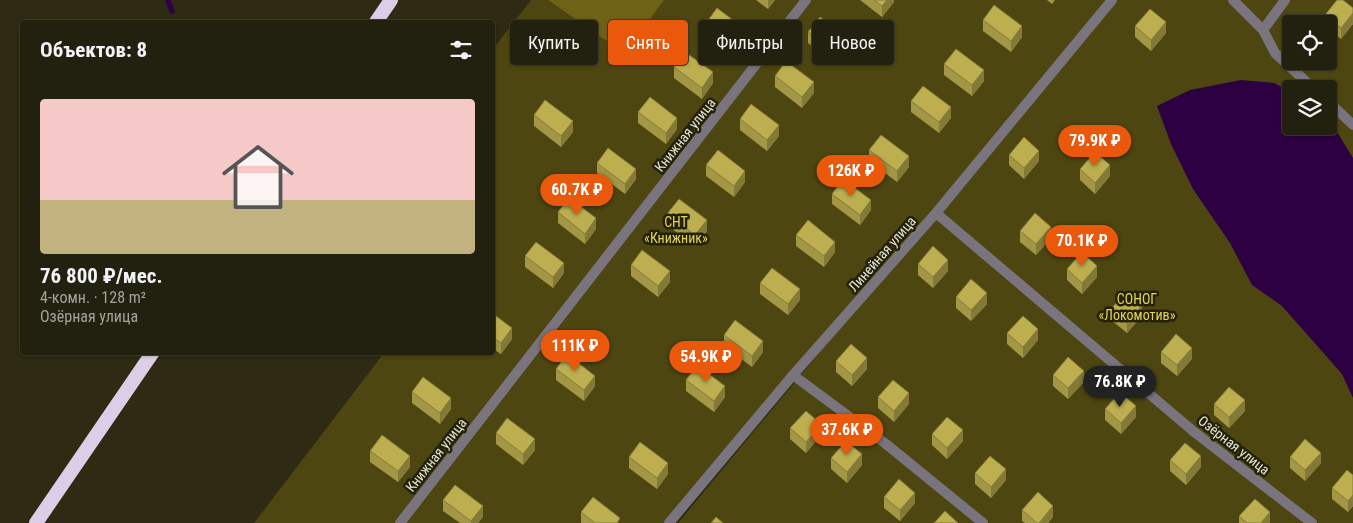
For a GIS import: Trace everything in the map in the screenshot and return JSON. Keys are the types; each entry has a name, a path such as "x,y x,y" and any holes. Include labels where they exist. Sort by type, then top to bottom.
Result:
{"highway":[{"path":"377,20 391,0"},
{"path":"36,523 151,355"}],"street":[{"name":"Книжная улица","path":"400,523 806,0"},
{"name":"Линейная улица","path":"669,523 793,375 936,213 1112,0"},
{"path":"1233,0 1263,30 1275,53 1304,80"},
{"path":"1263,30 1285,0"},
{"path":"1337,110 1353,125"},
{"name":"Озёрная улица","path":"936,213 1194,431 1312,523"},
{"path":"793,375 886,444 983,523"}],"green space":[{"name":"СНТ «Книжник»","path":"531,0 548,0 577,20 515,20"},
{"name":"СНТ «Книжник»","path":"664,0 1111,0 670,523 254,523 382,355 495,355 495,46 510,27 510,65 598,65 598,35 608,42 608,65 688,65 688,20 650,20"},
{"name":"СОНОГ «Локомотив»","path":"1112,0 1353,0 1353,523 678,523"}],"shaded area":[{"path":"548,0 664,0 650,20 608,20 608,42 598,35 598,20 577,20"},
{"path":"1241,80 1274,83 1282,87 1282,135 1337,135 1337,132 1353,158 1353,398 1342,374 1282,306 1252,285 1230,243 1193,189 1171,144 1157,106 1190,90"}],"building":[{"path":"874,0 887,0 882,6"},
{"path":"1337,0 1343,0 1353,8 1353,13 1341,28 1337,25 1337,15 1325,15"},
{"path":"994,5 1022,26 1011,41 983,20"},
{"path":"717,8 733,20 708,20"},
{"path":"1150,9 1166,22 1151,40 1135,26"},
{"path":"812,27 812,35 808,32"},
{"path":"956,49 984,70 972,85 944,64"},
{"path":"688,54 698,61 698,65 703,65 713,72 702,88 674,67 675,65 688,65"},
{"path":"783,65 791,65 814,82 802,97 775,76"},
{"path":"923,86 951,107 939,122 911,101"},
{"path":"650,97 677,118 666,133 638,112"},
{"path":"545,100 573,121 561,136 534,115"},
{"path":"751,104 779,125 767,140 740,119"},
{"path":"881,135 909,156 897,171 869,150"},
{"path":"1024,137 1039,151 1024,168 1009,155"},
{"path":"608,148 636,169 625,184 597,163"},
{"path":"718,150 745,171 734,186 706,165"},
{"path":"1095,152 1110,165 1095,183 1080,169"},
{"path":"843,179 871,200 860,215 832,194"},
{"path":"569,198 596,218 585,234 558,212"},
{"path":"679,199 707,220 695,235 667,214"},
{"path":"1035,213 1051,227 1036,244 1020,231"},
{"path":"808,220 835,242 824,256 796,235"},
{"path":"536,242 564,263 553,277 525,256"},
{"path":"933,246 948,260 933,277 918,264"},
{"path":"642,250 670,271 658,286 631,265"},
{"path":"1082,252 1097,266 1082,283 1067,269"},
{"path":"772,268 800,289 788,304 760,283"},
{"path":"971,279 987,293 971,310 956,297"},
{"path":"1126,292 1142,305 1127,323 1111,309"},
{"path":"495,315 512,328 501,343 495,339"},
{"path":"1023,316 1038,329 1023,347 1007,333"},
{"path":"735,320 763,341 752,356 724,335"},
{"path":"1176,334 1192,348 1177,365 1161,352"},
{"path":"851,344 867,358 852,375 836,361"},
{"path":"567,354 595,376 584,390 556,369"},
{"path":"1068,357 1084,371 1068,388 1053,375"},
{"path":"697,365 725,386 714,401 686,380"},
{"path":"423,377 451,398 440,413 412,392"},
{"path":"893,380 909,393 894,411 878,397"},
{"path":"1229,387 1245,400 1229,417 1214,404"},
{"path":"1120,392 1136,406 1121,423 1105,409"},
{"path":"806,411 821,424 806,442 790,428"},
{"path":"947,417 963,430 947,448 932,434"},
{"path":"507,418 535,439 523,454 496,433"},
{"path":"382,435 410,456 398,471 370,451"},
{"path":"1305,439 1321,453 1305,470 1290,457"},
{"path":"846,441 862,454 847,472 831,458"},
{"path":"640,442 668,463 657,478 629,457"},
{"path":"1185,443 1201,456 1186,474 1170,460"},
{"path":"990,456 1006,469 991,487 975,473"},
{"path":"1347,470 1353,475 1353,495 1348,501 1332,488"},
{"path":"899,479 915,493 900,510 884,497"},
{"path":"455,485 483,506 471,521 443,500"},
{"path":"1038,492 1053,506 1037,523 1022,510"},
{"path":"593,497 620,518 617,523 595,523 581,512"},
{"path":"1255,499 1270,512 1261,523 1247,523 1239,516"},
{"path":"945,511 958,523 934,523"},
{"path":"716,517 723,523 711,523"}],"waterway":[{"path":"168,0 172,11"}]}
